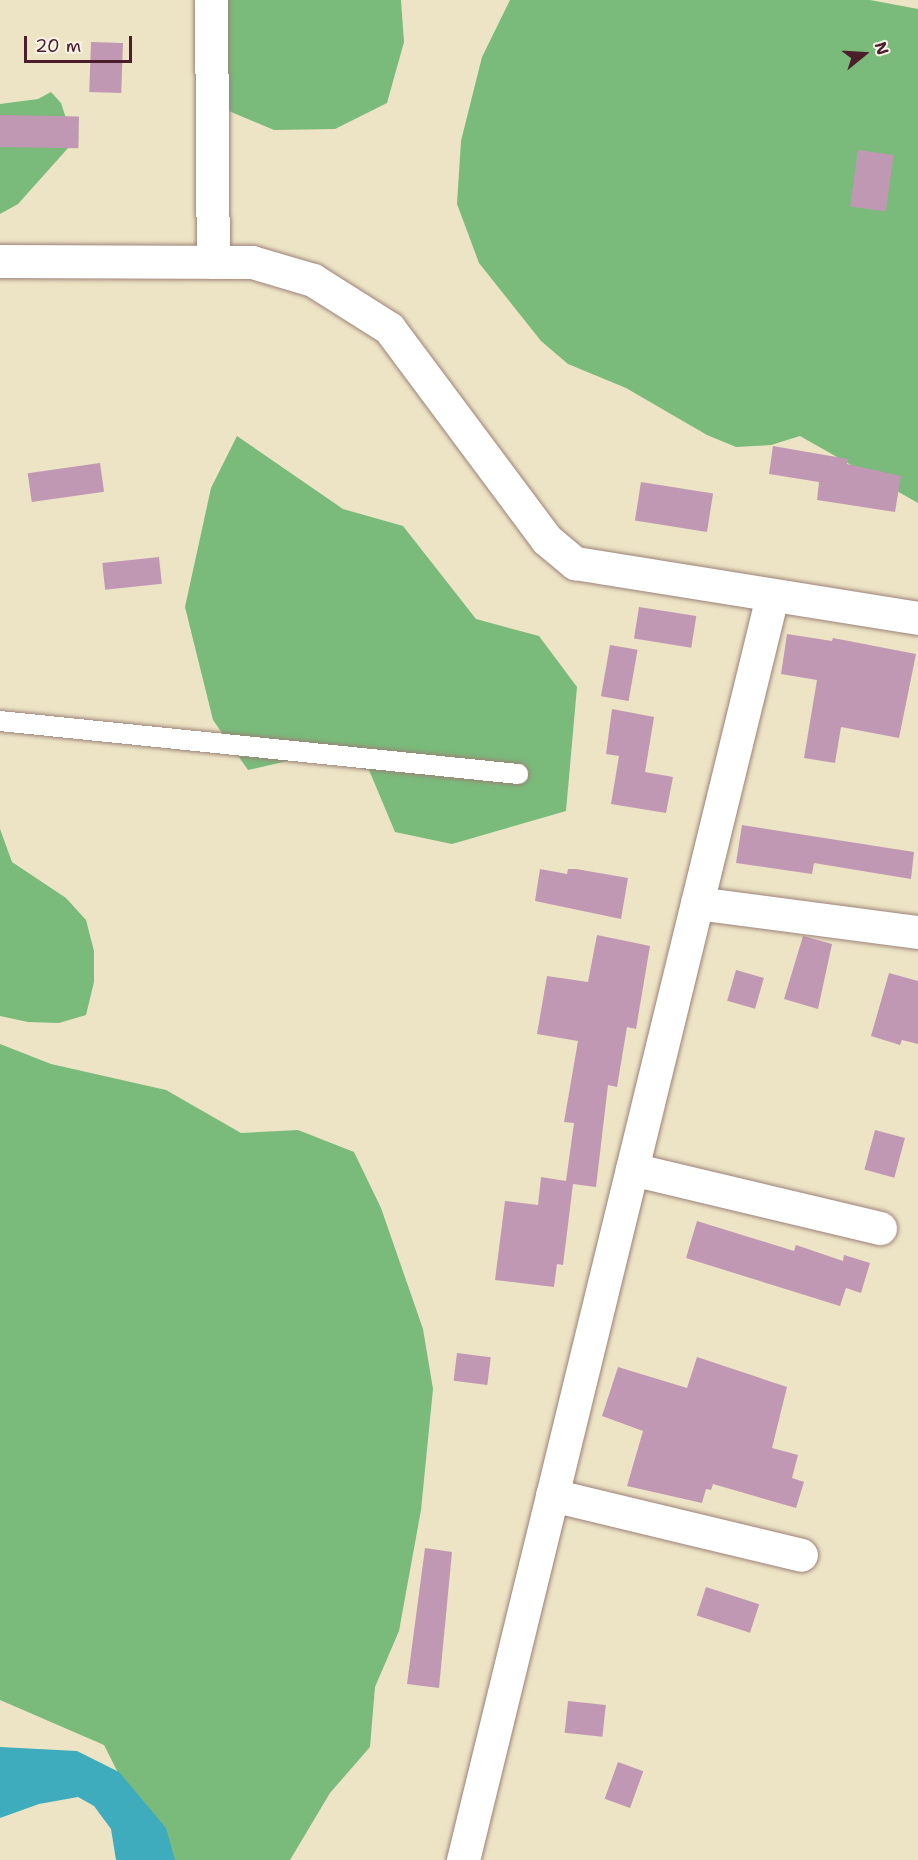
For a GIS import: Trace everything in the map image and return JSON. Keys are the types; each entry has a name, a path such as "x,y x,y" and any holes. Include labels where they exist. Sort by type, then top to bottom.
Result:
{"street":[{"path":"211,0 213,262"},
{"path":"0,261 252,262 314,280 388,328 546,539 575,563 918,618"},
{"path":"463,1860 772,596"},
{"path":"697,903 918,932"},
{"path":"632,1169 880,1228"},
{"path":"552,1495 801,1555"}],"lane":[{"path":"0,721 518,774"}],"green space":[{"path":"227,0 401,0 404,42 387,103 335,129 274,130 217,106"},
{"path":"510,0 870,0 918,9 918,503 800,436 771,445 736,447 707,435 626,388 568,364 541,341 479,263 457,204 461,141 482,57"},
{"path":"51,92 61,103 71,133 69,147 18,204 0,214 0,104 38,99"},
{"path":"237,436 343,509 403,526 476,619 539,636 577,687 566,811 452,844 395,832 369,770 305,757 248,770 213,720 185,607 211,488"},
{"path":"0,829 12,862 66,898 86,920 94,951 94,982 86,1015 59,1023 28,1022 0,1016"},
{"path":"0,1044 51,1064 166,1090 241,1133 298,1130 354,1152 381,1208 423,1329 433,1389 421,1510 399,1631 375,1687 370,1747 330,1793 290,1860 162,1860 104,1745 0,1700"}],"water":[{"path":"0,1747 77,1751 119,1772 166,1828 175,1860 116,1860 111,1829 94,1806 78,1797 39,1804 0,1818"}],"building":[{"path":"91,42 123,43 121,93 89,92"},
{"path":"0,115 79,116 78,148 0,147"},
{"path":"858,150 894,155 886,211 850,206"},
{"path":"773,446 848,459 847,464 901,476 895,512 817,500 819,482 769,474"},
{"path":"100,463 104,492 32,502 28,473"},
{"path":"641,482 713,493 707,532 635,521"},
{"path":"159,557 162,584 105,590 102,563"},
{"path":"639,607 696,616 691,648 634,639"},
{"path":"787,634 832,641 833,638 916,654 899,738 841,727 835,763 804,758 817,680 781,674"},
{"path":"610,645 638,650 629,701 601,696"},
{"path":"612,709 654,717 645,772 673,777 666,813 611,804 619,756 606,754"},
{"path":"742,825 914,852 911,879 814,863 812,874 736,863"},
{"path":"540,869 567,874 568,869 576,869 628,878 621,919 535,901"},
{"path":"597,935 650,946 636,1029 627,1027 617,1087 608,1085 596,1187 573,1184 563,1265 557,1264 554,1287 495,1280 505,1201 538,1205 541,1177 566,1181 574,1123 564,1122 578,1041 537,1034 547,976 588,982"},
{"path":"803,936 832,944 818,1009 784,999"},
{"path":"736,970 764,978 755,1009 727,1001"},
{"path":"889,973 918,981 918,1044 902,1040 900,1045 871,1036"},
{"path":"875,1130 905,1138 894,1178 864,1170"},
{"path":"697,1221 794,1251 796,1245 843,1261 844,1255 870,1263 861,1293 846,1288 840,1306 686,1258"},
{"path":"457,1353 491,1357 487,1385 454,1381"},
{"path":"697,1357 787,1387 772,1448 798,1455 792,1478 804,1482 796,1508 713,1484 711,1490 706,1489 702,1503 627,1486 643,1431 602,1416 618,1367 687,1388"},
{"path":"425,1548 452,1552 439,1688 407,1684"},
{"path":"706,1587 759,1604 750,1633 697,1616"},
{"path":"568,1701 606,1705 602,1737 565,1733"},
{"path":"618,1762 643,1771 630,1808 605,1799"}]}
